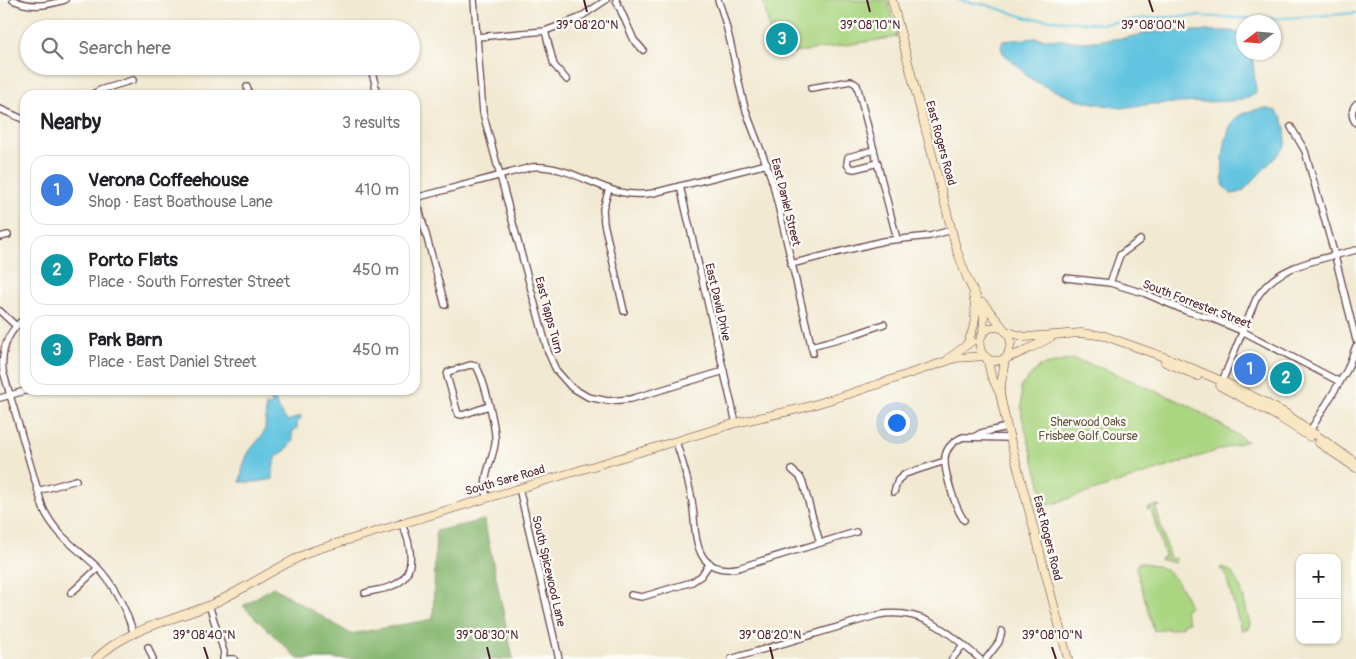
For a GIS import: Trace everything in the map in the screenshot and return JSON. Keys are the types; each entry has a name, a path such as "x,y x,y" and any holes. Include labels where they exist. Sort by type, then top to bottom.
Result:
{"main road":[{"name":"East Rogers Road","path":"892,0 952,230 967,278 983,313 982,335"},
{"path":"967,278 976,308 974,328 967,344"},
{"name":"East Rogers Road","path":"973,289 1004,330"},
{"path":"1053,336 996,361 986,357 980,348 982,335 990,328 1004,330 1025,337 1081,333 1105,336 1175,361 1276,408 1356,463"},
{"path":"1004,330 1009,335 1012,343 1006,358"},
{"name":"South Sare Road","path":"938,364 982,335"},
{"name":"East Rogers Road","path":"986,357 991,375 1000,394 1006,427 1068,659"},
{"name":"South Sare Road","path":"96,659 116,643 134,634 209,605 294,559 315,550 736,423 822,403 872,388 938,364 960,358 986,357"},
{"path":"960,358 980,362 991,375"},
{"name":"East Rogers Road","path":"1000,394 1006,358"},
{"path":"1221,384 1280,418 1356,468"}],"street":[{"path":"13,0 21,4 36,6 65,0"},
{"name":"East Tapps Turn","path":"474,0 483,113 551,362 564,381 588,397 598,400 618,401 724,371"},
{"path":"477,37 545,31 579,18 606,0"},
{"path":"616,0 634,40 644,50"},
{"name":"East Daniel Street","path":"718,0 747,113 773,184 813,353"},
{"path":"545,31 554,65 567,80"},
{"path":"373,75 376,90"},
{"path":"104,90 133,80"},
{"path":"811,88 850,81 854,82 858,89 897,239"},
{"path":"1356,104 1352,112 1356,123"},
{"path":"0,109 20,118"},
{"path":"1291,127 1305,151 1335,256 1356,340"},
{"path":"874,150 848,157 847,164 850,168 854,169 878,163"},
{"path":"420,197 532,167 546,166 561,170 608,189 636,195 653,193 767,164"},
{"name":"East David Drive","path":"680,186 736,423"},
{"path":"608,189 604,201 604,224 624,311"},
{"path":"420,216 445,305"},
{"path":"791,264 897,239 922,237 952,230"},
{"path":"0,237 8,235"},
{"path":"1110,283 1120,255 1140,240"},
{"path":"1221,384 1256,299 1269,281 1292,268 1356,250"},
{"name":"South Forrester Street","path":"1066,278 1110,283 1186,311 1211,318 1242,331 1340,382"},
{"path":"0,311 16,326"},
{"path":"20,322 6,343 2,357 3,371 43,508 56,529 98,568 118,595 134,634"},
{"path":"811,346 884,324"},
{"path":"1310,431 1352,362 1356,346"},
{"path":"486,497 485,480 495,445 495,436 489,406 480,371 476,366 470,365 448,372 447,376 458,414 462,415 489,406"},
{"path":"0,398 20,392"},
{"path":"974,436 1006,427"},
{"path":"964,520 957,510 944,461 947,451 952,443 963,437 1010,438"},
{"path":"676,441 692,502 696,542 701,554 710,563 722,568 738,568 856,532"},
{"path":"894,492 898,480 905,474 944,461"},
{"path":"792,470 800,477 803,483 820,543"},
{"path":"38,491 76,480"},
{"name":"South Spicewood Lane","path":"519,488 559,659"},
{"path":"365,593 398,583 409,569 411,551 401,523"},
{"path":"631,595 642,598 692,582 701,576 710,563"},
{"path":"71,593 98,568"},
{"path":"209,605 224,652 223,659"},
{"path":"731,659 878,615 890,614 909,614 923,618 937,625 980,659"},
{"path":"986,659 999,642 1002,631"},
{"path":"952,659 963,645"},
{"path":"148,647 153,659"},
{"path":"228,659 234,659"}],"green space":[{"path":"763,0 888,0 897,37 775,56"},
{"name":"Sherwood Oaks Frisbee Golf Course","path":"1074,359 1109,371 1190,406 1247,441 1046,506 1022,417 1021,386 1040,366"},
{"path":"1158,505 1160,506 1156,508 1170,559 1176,558 1174,563 1159,559 1165,556 1151,509 1147,510"},
{"path":"484,520 513,659 298,659 243,606 273,587 351,634 433,619 436,531"},
{"path":"1138,563 1158,566 1172,575 1182,589 1190,607 1184,609 1189,622 1182,624 1183,626 1168,630 1167,628 1154,631 1136,568"},
{"path":"1221,567 1228,569 1238,582 1250,624 1249,628 1241,630 1224,569 1220,570"}],"water":[{"path":"1231,31 1236,33 1236,60 1253,60 1255,94 1248,98 1230,101 1151,104 1120,108 1077,100 1040,84 1028,77 1003,53 1001,47 1003,41 1036,38 1085,42 1124,38 1154,32"},
{"path":"1264,108 1276,111 1282,118 1286,142 1284,148 1244,190 1231,194 1224,187 1223,162 1231,124 1241,115"},
{"path":"272,395 282,415 288,421 300,416 302,417 297,423 297,428 292,432 293,441 285,451 277,456 273,468 273,479 257,482 240,482 247,455 265,429 266,405 271,406 272,404 266,396"}],"waterway":[{"path":"958,0 986,5 1028,18 1101,24 1146,18 1196,16 1261,19 1287,18"},
{"path":"1286,18 1356,13"}],"place":[{"name":"Park Barn","path":"782,39"},
{"name":"Verona Coffeehouse","path":"1250,369"},
{"name":"Porto Flats","path":"1286,378"}]}
